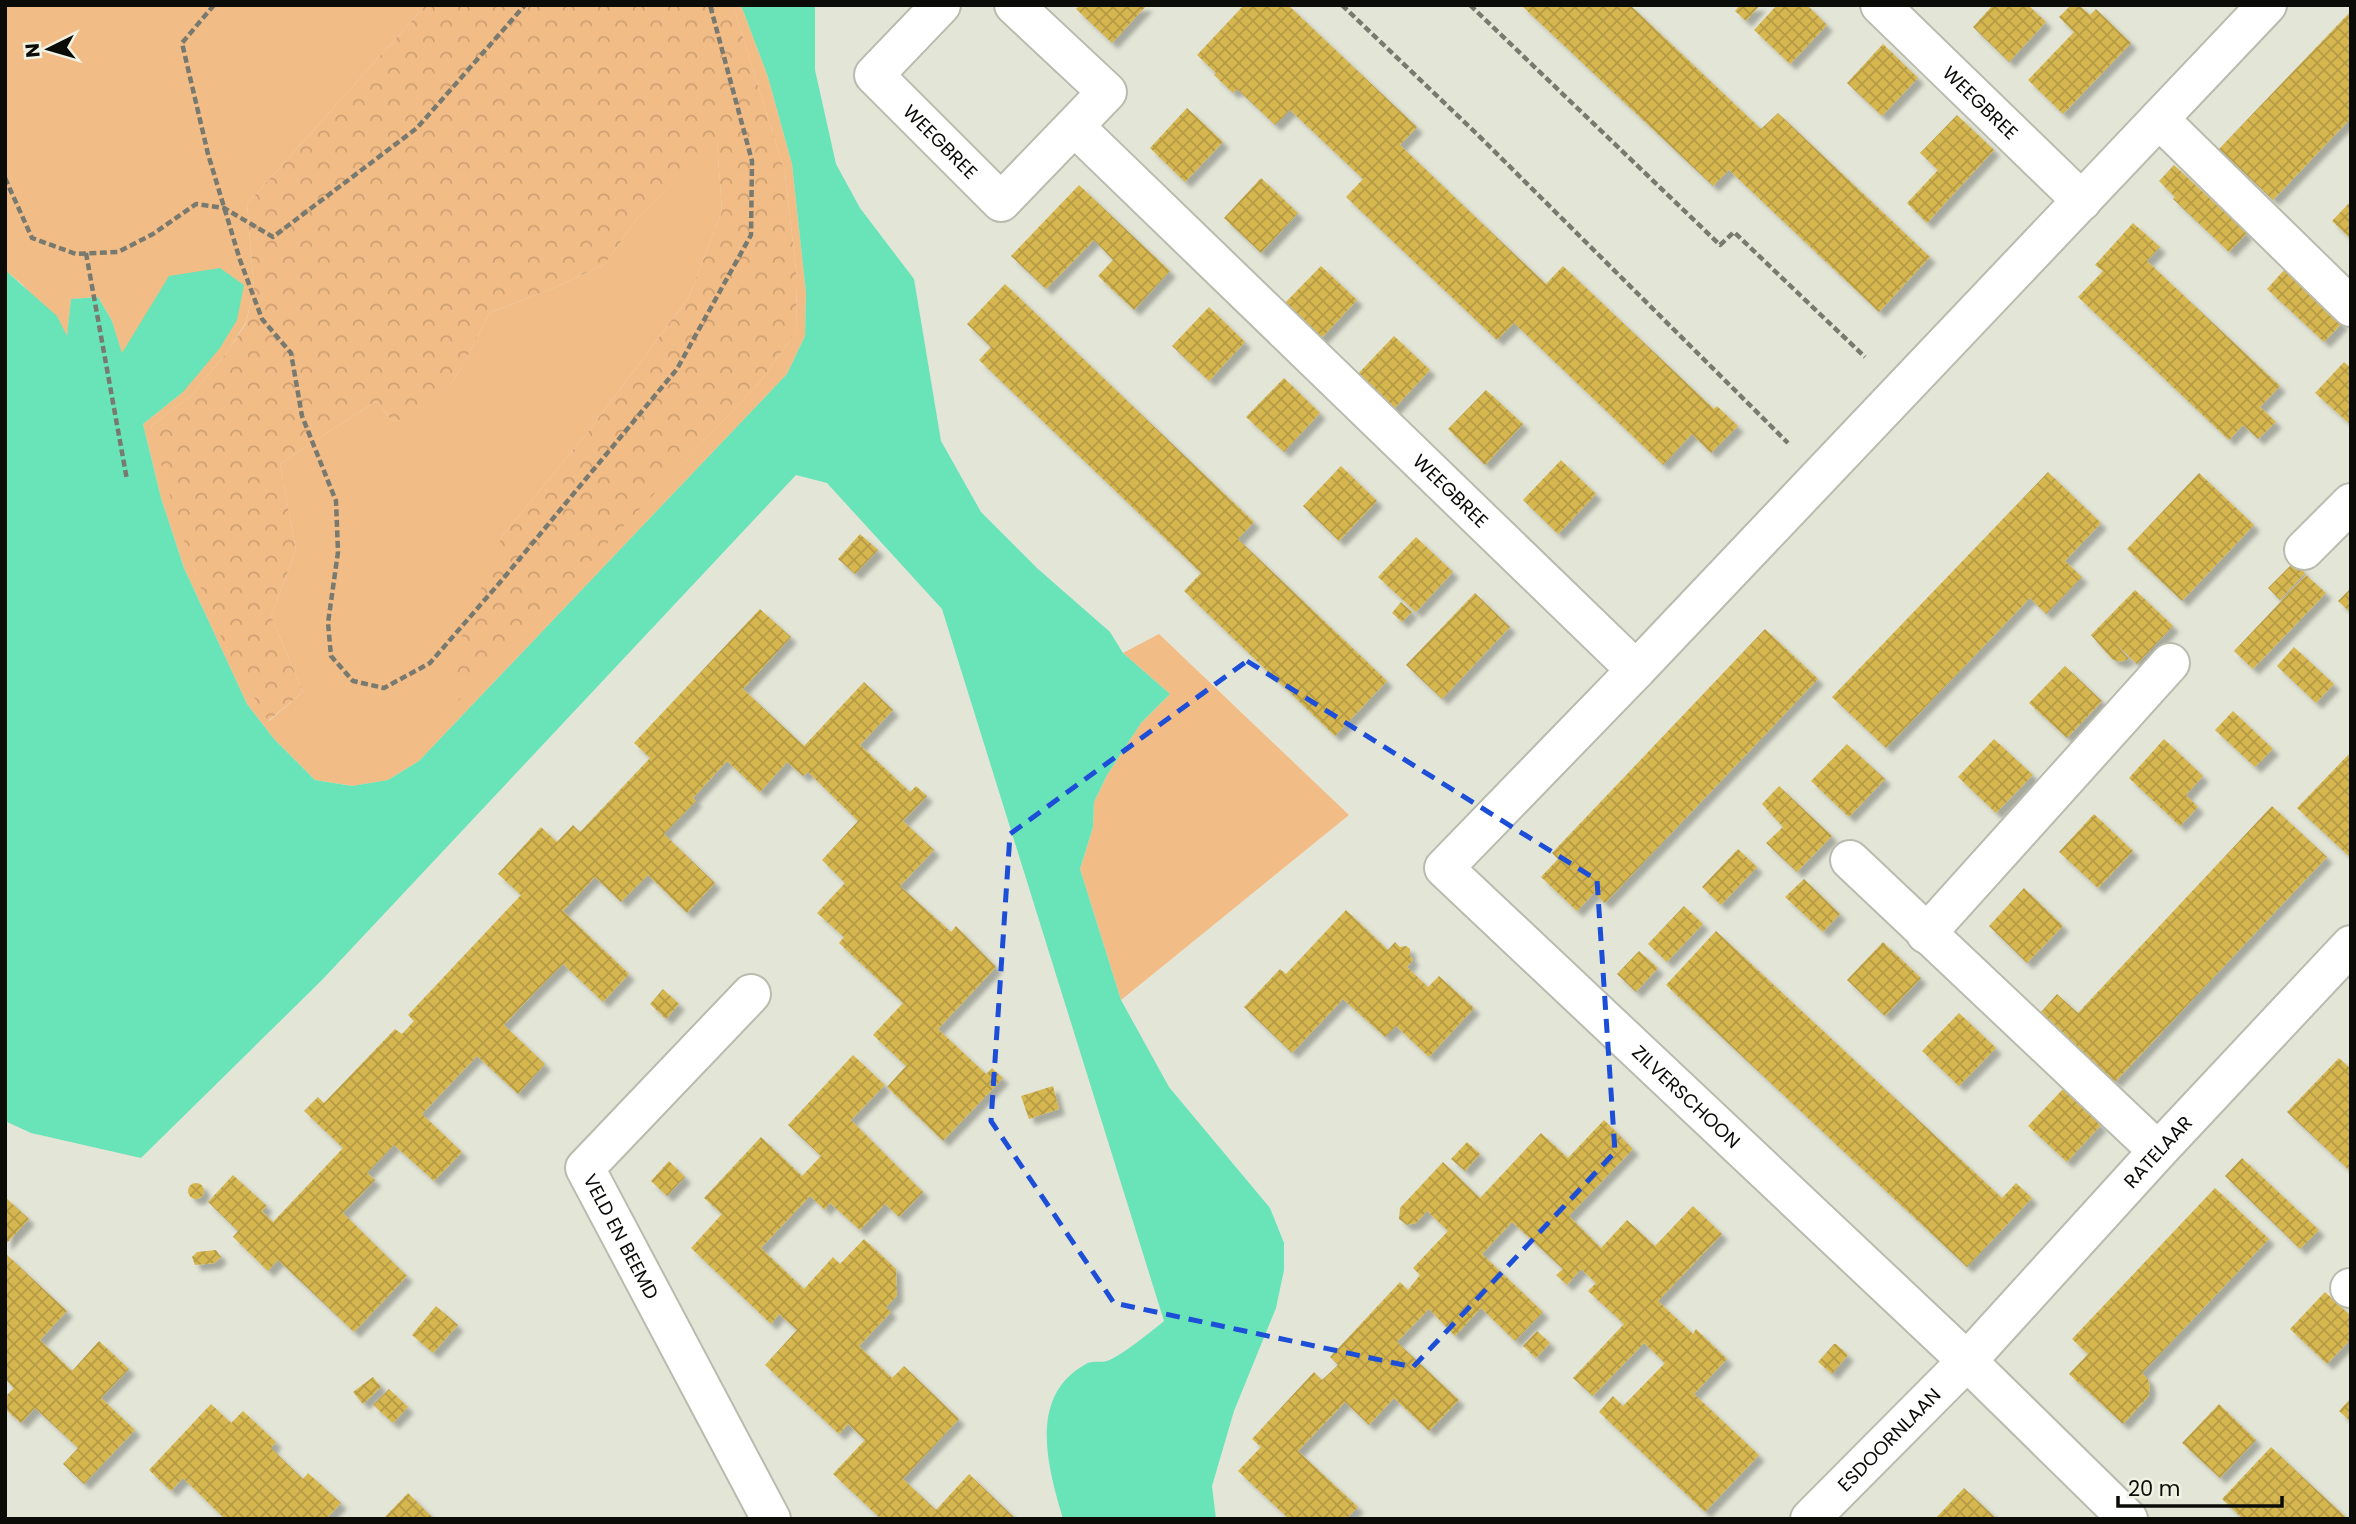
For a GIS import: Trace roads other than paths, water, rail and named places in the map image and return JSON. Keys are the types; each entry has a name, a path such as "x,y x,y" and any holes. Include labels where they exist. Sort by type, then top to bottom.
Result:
{"street":[{"name":"WEEGBREE","path":"941,5 874,75 1001,202 1107,92 1014,5"},
{"name":"WEEGBREE","path":"1880,5 2082,201"},
{"path":"1636,670 2267,5"},
{"path":"2159,119 2351,307"},
{"name":"WEEGBREE","path":"1074,127 1636,670"},
{"path":"2304,551 2351,503"},
{"path":"1926,934 2170,663"},
{"name":"ZILVERSCHOON","path":"1636,670 1444,868 1967,1362 2128,1519"},
{"path":"1850,860 2158,1151"},
{"name":"RATELAAR","path":"1967,1362 2158,1151 2351,946"},
{"name":"VELD EN BEEMD","path":"751,994 585,1168 771,1519"},
{"name":"ESDOORNLAAN","path":"1810,1519 1967,1362"}]}
